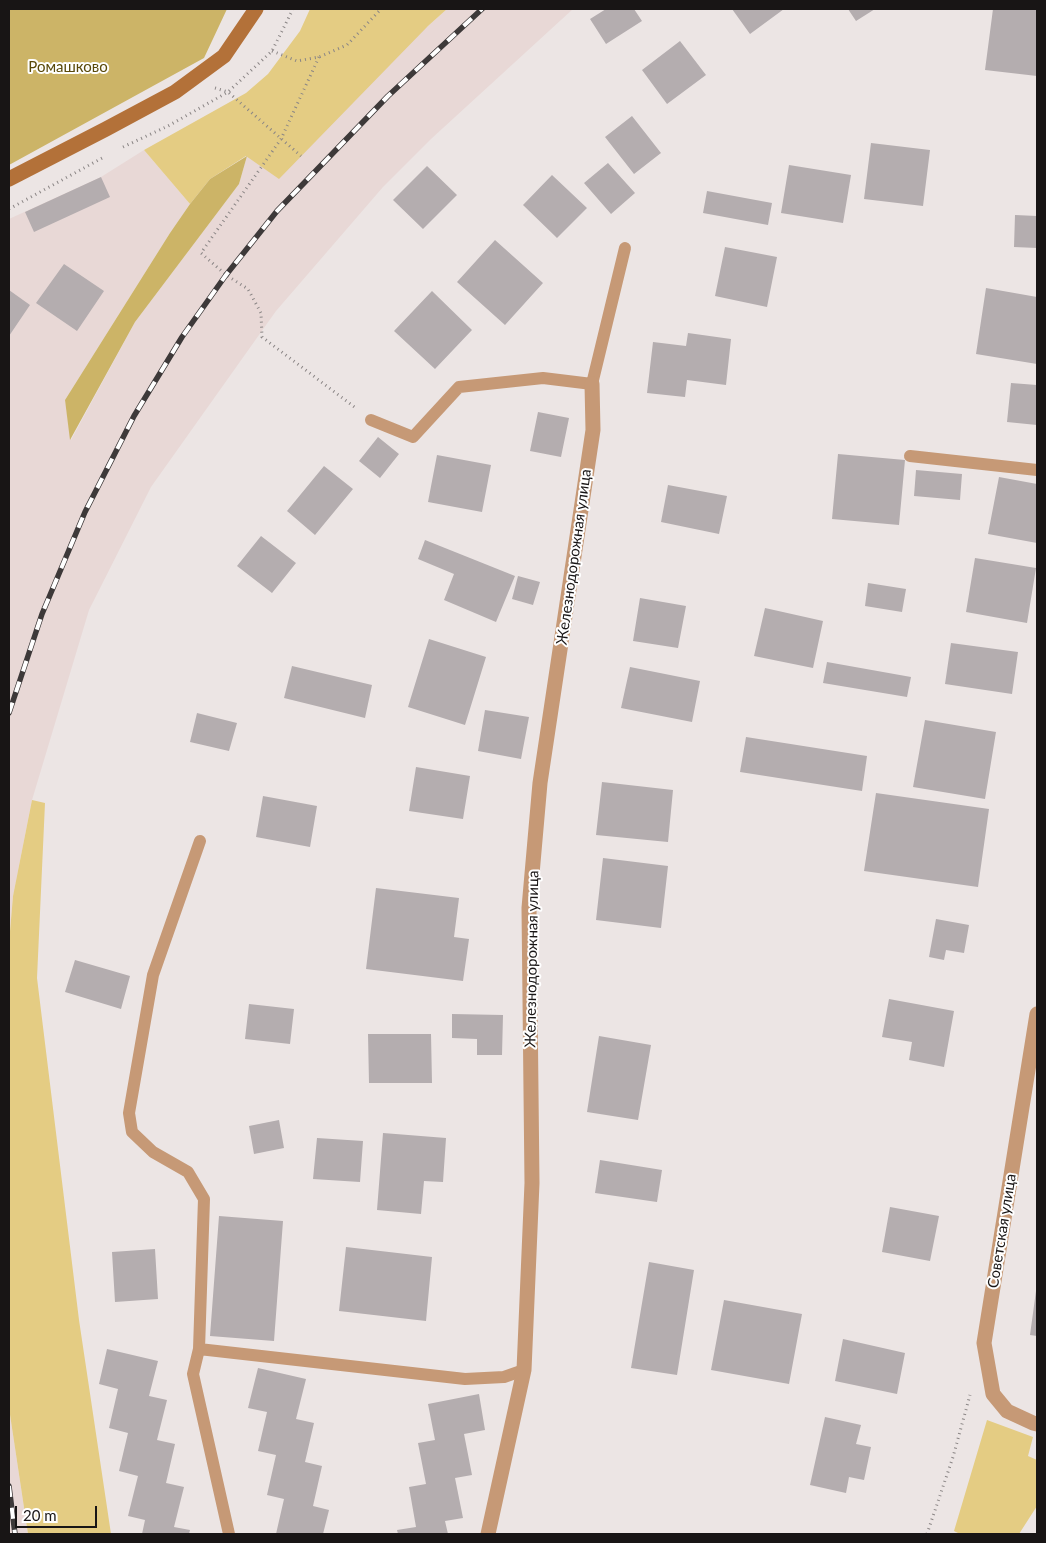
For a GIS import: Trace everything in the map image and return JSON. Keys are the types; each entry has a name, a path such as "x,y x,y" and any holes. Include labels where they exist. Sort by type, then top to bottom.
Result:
{"street":[{"path":"9,179 175,92 224,56 256,9"},
{"name":"Железнодорожная улица","path":"488,1534 524,1370 532,1183 529,908 540,783 593,430 592,384"},
{"name":"Советская улица","path":"1037,1014 984,1343 993,1394 1007,1411 1037,1424"}],"lane":[{"path":"371,420 413,436 458,387 543,378 592,384 625,248"},
{"path":"910,456 1037,470"},
{"path":"200,841 152,975 129,1113 132,1132 154,1152 188,1172 204,1199 199,1349 193,1374 229,1534"},
{"path":"199,1349 465,1379 504,1377 524,1370"}],"path":[{"path":"115,150 168,126 228,92 272,50 294,9"},
{"path":"272,50 298,61 319,58 347,45 381,9"},
{"path":"319,58 281,138 202,253 226,274 248,289 261,313 262,337 371,420"},
{"path":"190,81 228,92 301,156"},
{"path":"9,210 107,155"},
{"path":"927,1534 953,1457 971,1391"}],"shaded area":[{"path":"310,9 447,9 428,26 279,179 246,156 210,179 190,204 144,150 246,93 268,74 300,31"},
{"path":"447,9 573,9 431,139 383,187 276,311 151,487 89,610 32,800 13,896 9,943 9,219 101,177 144,150 190,204 65,400 71,440 135,322 239,184 247,156 428,26"},
{"path":"32,800 45,803 37,978 79,1320 111,1534 28,1534 9,1408 9,943 13,896"},
{"path":"9,1408 28,1534 9,1534"},
{"path":"987,1420 1033,1437 1028,1456 1037,1460 1037,1506 1019,1534 960,1534 954,1531"}],"green space":[{"name":"Ромашково","path":"9,9 227,9 204,58 9,165"},
{"path":"247,156 239,184 135,322 70,440 65,400 190,204 210,179"}],"building":[{"path":"606,9 634,9 642,21 606,44 590,19"},
{"path":"732,9 784,9 750,34"},
{"path":"848,9 875,9 856,21"},
{"path":"993,9 1037,9 1037,76 985,70"},
{"path":"680,41 706,75 667,104 642,70"},
{"path":"632,116 661,153 634,174 605,137"},
{"path":"871,143 930,150 923,206 864,199"},
{"path":"608,163 635,193 611,214 584,183"},
{"path":"789,165 851,175 843,223 781,213"},
{"path":"427,166 457,195 423,229 393,200"},
{"path":"552,175 587,208 557,238 523,205"},
{"path":"101,177 110,197 34,232 25,212"},
{"path":"707,191 772,203 768,225 703,213"},
{"path":"1015,215 1037,216 1037,248 1014,247"},
{"path":"495,240 543,283 505,325 457,282"},
{"path":"725,247 777,257 767,307 715,296"},
{"path":"64,264 104,291 77,331 36,303"},
{"path":"986,288 1037,297 1037,364 976,354"},
{"path":"9,290 30,305 9,336"},
{"path":"432,291 472,330 435,369 394,331"},
{"path":"688,333 731,339 726,385 687,380 685,397 647,393 653,342 686,346"},
{"path":"1011,383 1037,385 1037,425 1007,422"},
{"path":"538,412 569,418 561,457 530,451"},
{"path":"378,437 399,454 380,478 359,461"},
{"path":"838,454 905,460 899,525 832,519"},
{"path":"437,455 491,465 482,512 428,502"},
{"path":"324,466 353,489 315,535 287,511"},
{"path":"916,470 962,474 960,500 914,496"},
{"path":"999,477 1037,484 1037,543 988,534"},
{"path":"668,485 727,496 719,534 661,522"},
{"path":"261,536 296,563 272,593 237,566"},
{"path":"425,540 515,576 496,622 444,600 454,574 418,559"},
{"path":"975,558 1036,568 1027,623 966,612"},
{"path":"518,576 540,582 533,605 512,599"},
{"path":"868,583 906,589 902,612 865,606"},
{"path":"640,598 686,606 678,648 633,641"},
{"path":"765,608 823,621 813,668 754,656"},
{"path":"429,639 486,657 465,725 408,707"},
{"path":"951,643 1018,652 1012,694 945,684"},
{"path":"827,662 911,677 907,697 823,683"},
{"path":"292,666 372,685 365,718 284,698"},
{"path":"630,667 700,681 692,722 621,708"},
{"path":"485,710 529,717 521,759 478,751"},
{"path":"197,713 237,723 229,751 190,742"},
{"path":"925,720 996,732 985,799 913,787"},
{"path":"746,737 867,756 862,791 740,772"},
{"path":"416,767 470,776 463,819 409,811"},
{"path":"602,782 673,790 668,842 596,835"},
{"path":"876,793 989,809 978,887 864,871"},
{"path":"263,796 317,806 310,847 256,837"},
{"path":"603,858 668,866 661,928 596,920"},
{"path":"376,888 459,898 454,937 469,939 463,981 366,969"},
{"path":"936,919 969,925 964,953 946,950 944,960 929,957"},
{"path":"75,960 130,976 121,1009 65,992"},
{"path":"889,999 954,1011 944,1067 909,1060 912,1042 882,1037"},
{"path":"249,1004 294,1009 290,1044 245,1039"},
{"path":"452,1014 503,1015 502,1055 477,1055 477,1039 452,1038"},
{"path":"368,1034 431,1034 432,1083 369,1083"},
{"path":"599,1036 651,1045 638,1120 587,1112"},
{"path":"279,1120 284,1148 254,1154 249,1126"},
{"path":"383,1133 446,1138 443,1182 424,1181 421,1214 377,1210"},
{"path":"317,1138 363,1141 360,1182 313,1179"},
{"path":"600,1160 662,1170 657,1202 595,1193"},
{"path":"890,1207 939,1216 930,1261 882,1252"},
{"path":"219,1216 283,1221 274,1341 210,1336"},
{"path":"346,1247 432,1257 426,1321 339,1311"},
{"path":"155,1249 158,1299 115,1302 112,1252"},
{"path":"649,1262 694,1270 677,1375 631,1368"},
{"path":"1037,1292 1037,1336 1030,1335"},
{"path":"724,1300 802,1314 789,1384 711,1370"},
{"path":"843,1339 905,1353 897,1394 835,1381"},
{"path":"107,1349 158,1361 149,1396 167,1400 157,1440 175,1444 166,1483 184,1487 174,1527 190,1530 189,1534 142,1534 145,1520 128,1516 138,1476 119,1471 128,1433 109,1428 118,1389 99,1384"},
{"path":"258,1368 306,1379 296,1419 314,1423 305,1462 322,1466 313,1506 329,1510 323,1534 276,1534 284,1499 267,1495 276,1455 258,1451 267,1412 248,1408"},
{"path":"479,1394 485,1430 464,1434 472,1475 455,1478 463,1518 445,1521 448,1534 398,1534 397,1530 416,1527 409,1487 426,1484 418,1443 435,1440 428,1404"},
{"path":"825,1417 861,1425 856,1444 871,1447 864,1480 849,1477 846,1493 810,1485"}],"railway":[{"path":"9,713 42,614 85,512 134,416 182,337 226,275 277,211 388,96 482,9"},
{"path":"9,1486 15,1534"}]}
